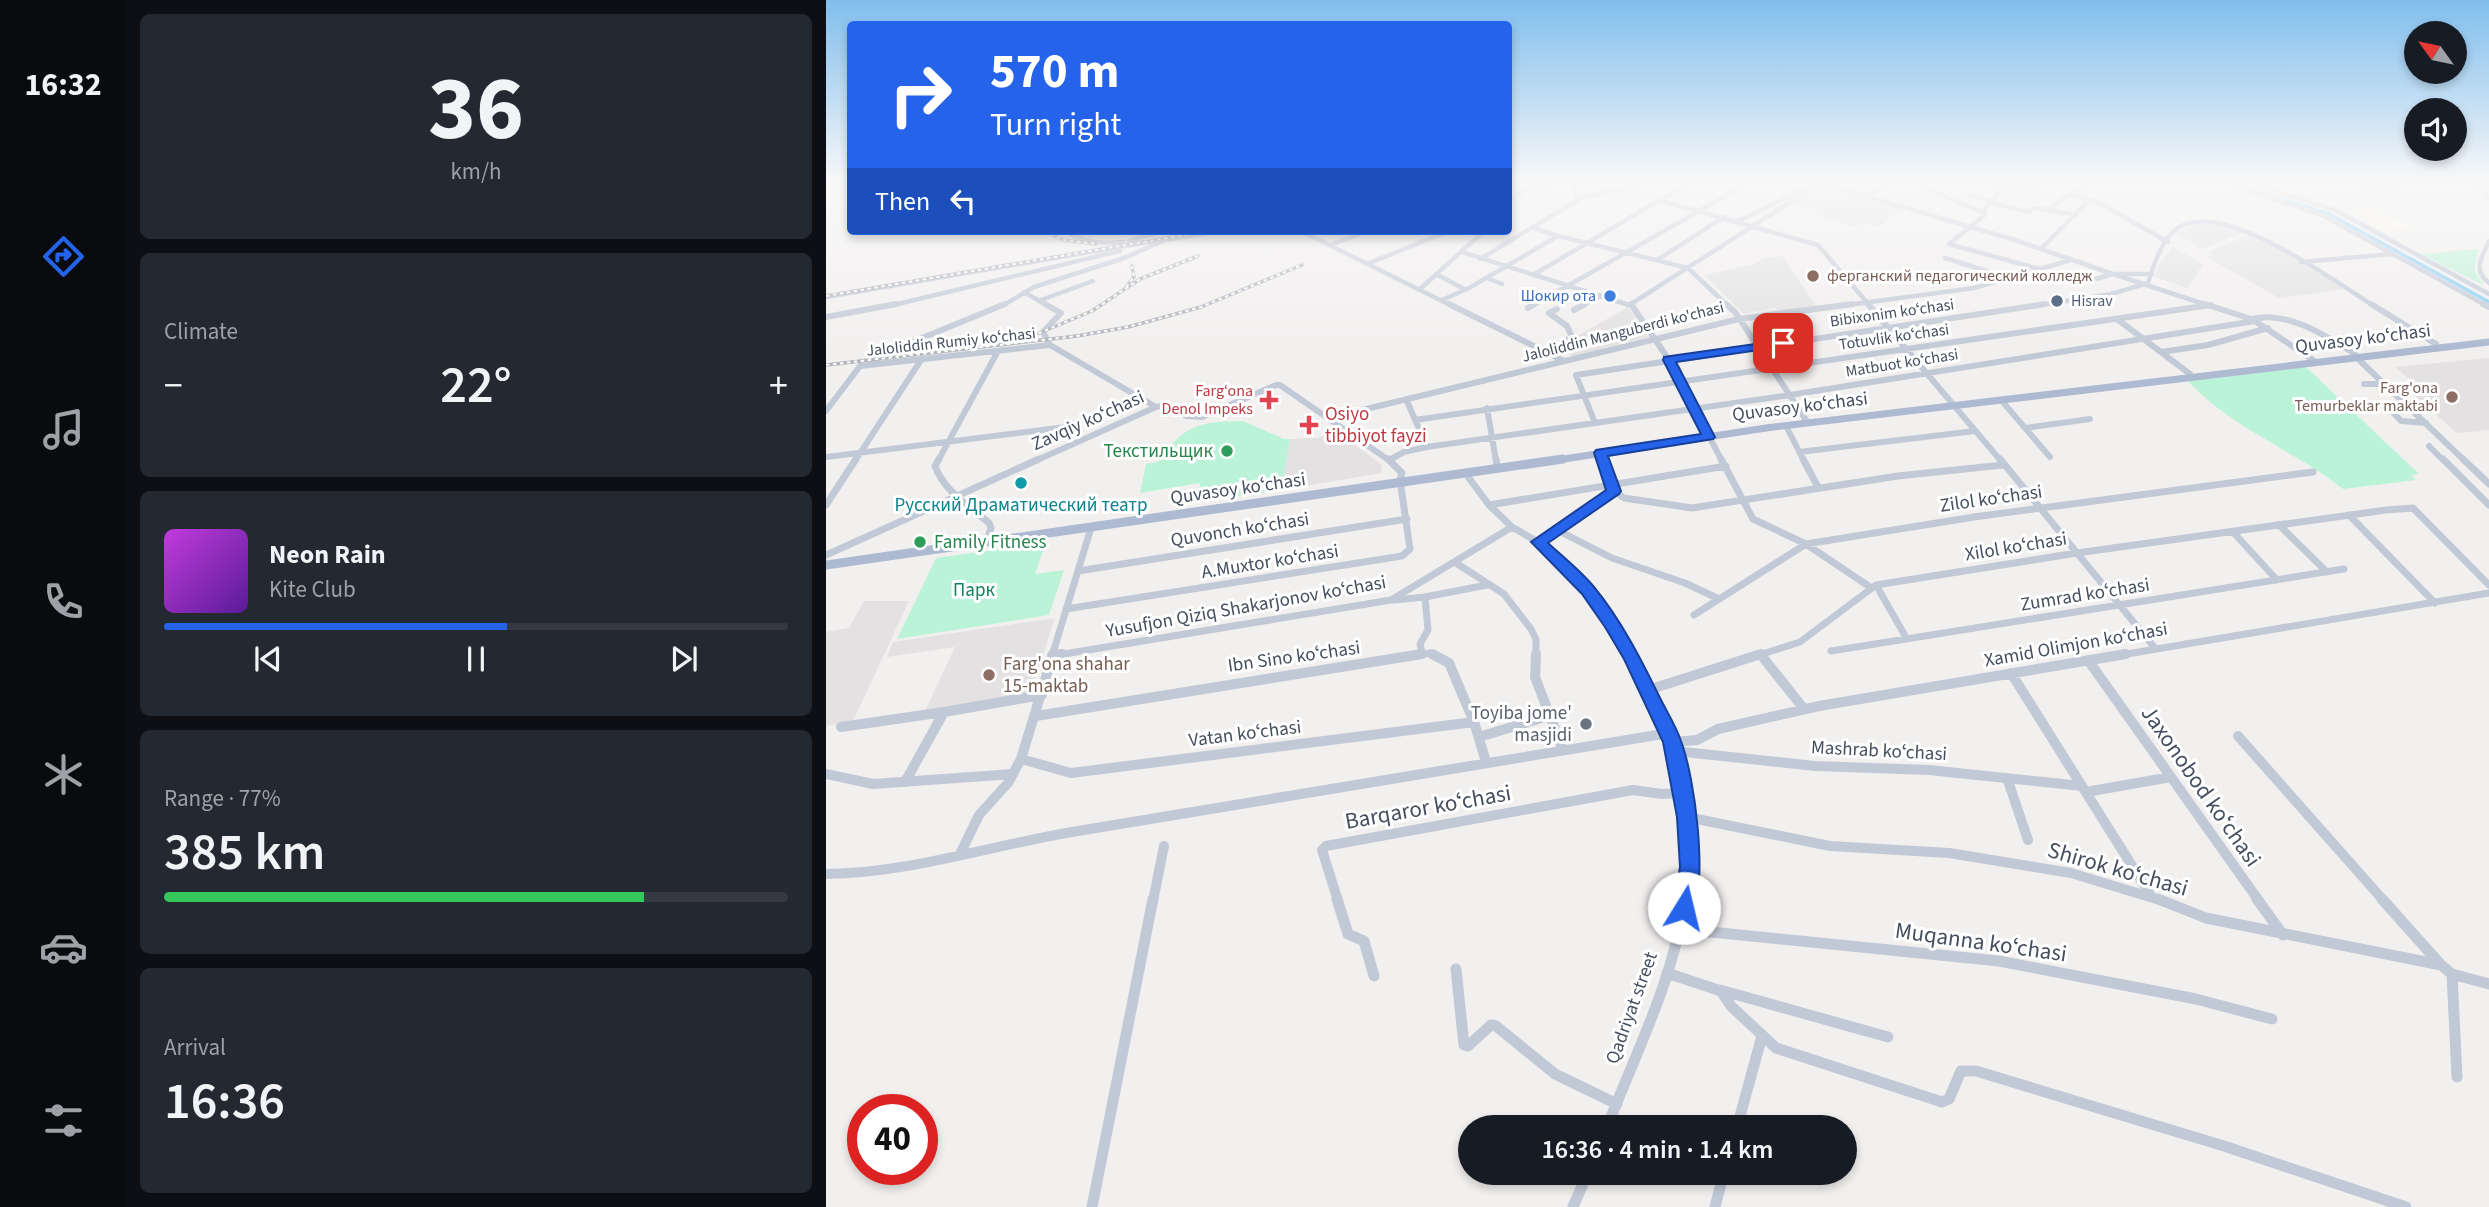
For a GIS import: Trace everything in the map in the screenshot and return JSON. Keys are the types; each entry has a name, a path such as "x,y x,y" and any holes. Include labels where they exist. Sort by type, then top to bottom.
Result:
{"main road":[{"name":"Quvasoy koʻchasi","path":"826,563 1091,528 1806,420 2356,356 2436,344 2489,340"},
{"name":"Quvasoy koʻchasi","path":"826,563 988,537 1466,474 1708,435 1953,403 2001,400 2489,340"}],"street":[{"path":"1072,237 1088,242 1128,243 1181,237"},
{"path":"826,317 883,307 1108,255 1145,237"},
{"path":"826,297 1157,237"},
{"path":"1315,237 1564,361"},
{"path":"1330,245 1351,237"},
{"path":"1367,264 1432,237"},
{"path":"1420,289 1478,237"},
{"path":"1479,259 1517,237"},
{"path":"1442,300 1466,290 1556,237"},
{"path":"1563,237 1688,268 1728,304 1806,420"},
{"path":"1533,275 1595,237"},
{"path":"1528,308 1651,237"},
{"path":"1657,260 1693,237"},
{"path":"1631,304 1736,237"},
{"path":"1794,237 1818,245 1953,403 2154,647"},
{"path":"1957,237 1949,244 2039,269"},
{"path":"2003,237 2253,320 2313,360"},
{"path":"2041,249 2053,237"},
{"path":"2160,237 2168,242"},
{"path":"2146,284 2154,264 2170,237"},
{"path":"2262,237 2436,344"},
{"path":"2363,237 2489,307"},
{"path":"2387,237 2471,282 2488,288"},
{"path":"869,365 883,354 996,309 1024,292 1124,258 1165,240"},
{"path":"2488,288 2478,265 2489,241"},
{"path":"1462,253 1631,304 1656,338 1753,519 1806,544 1873,586 1907,639"},
{"path":"2301,262 2394,254"},
{"path":"1945,258 2009,278"},
{"name":"Jaloliddin Manguberdi ko'chasi","path":"1329,418 1739,319 1974,288 2071,260"},
{"path":"2092,280 2113,274 2152,274"},
{"path":"1022,275 1034,288"},
{"path":"1438,275 1466,290"},
{"path":"1487,278 1502,284"},
{"path":"1041,300 1093,281"},
{"name":"Bibixonim koʻchasi","path":"1584,394 1576,375 2081,300 2146,284"},
{"path":"1024,292 1060,313 1043,332 1050,345"},
{"path":"1574,310 1602,295"},
{"name":"Totuvlik koʻchasi","path":"1415,419 2211,305"},
{"path":"1548,352 1572,337 1567,326 1549,313 1557,309"},
{"path":"2253,320 2264,315 2302,327 2327,336 2356,356 2489,484"},
{"path":"2117,319 2190,374"},
{"name":"Matbuot koʻchasi","path":"1389,460 1404,452 1427,447 1790,395 2253,320"},
{"path":"2161,352 2208,345 2267,328"},
{"name":"Jaloliddin Rumiy koʻchasi","path":"829,402 858,367 1050,345 1156,407"},
{"path":"988,537 991,528 989,523 956,496 936,472 935,466 998,351"},
{"path":"826,505 921,360"},
{"path":"2364,384 2385,384"},
{"name":"Zavqiy koʻchasi","path":"826,555 1156,407 1168,405 1186,416 1202,417 1269,387 1280,385 1389,460 1401,470 1401,482"},
{"path":"1584,394 1595,423"},
{"path":"826,457 1066,427 1138,396"},
{"path":"1406,399 1427,447"},
{"path":"2001,400 2050,457"},
{"path":"826,411 829,402"},
{"path":"2407,404 2387,406 2401,421 2426,423"},
{"path":"1487,408 1497,466"},
{"path":"2025,428 2090,419"},
{"path":"1783,426 1818,487"},
{"path":"1066,427 1073,444"},
{"path":"1799,452 1975,431"},
{"path":"2429,446 2489,505"},
{"path":"1602,453 1613,488 1624,498 1679,508 1818,487 2003,465"},
{"path":"1489,505 1613,488 1726,466"},
{"path":"2454,470 2475,470"},
{"name":"Zilol koʻchasi","path":"1694,615 1806,544 2039,508 2313,472"},
{"name":"Qadriyat street","path":"1466,474 1489,505 1512,527 1538,542 1588,590 1632,657 1672,742 1687,817 1690,867 1681,929 1667,973 1612,1115"},
{"name":"A.Muxtor koʻchasi","path":"1066,609 1402,556 1410,549 1401,482"},
{"path":"1538,542 1613,488"},
{"path":"2477,493 2489,493"},
{"name":"Xilol koʻchasi","path":"1648,690 1800,642 1873,586 2077,553 2349,515 2413,508 2489,585"},
{"path":"2349,515 2435,603"},
{"name":"Quvonch koʻchasi","path":"1077,571 1407,519"},
{"path":"2279,525 2327,572"},
{"name":"Yusufjon Qiziq Shakarjonov koʻchasi","path":"1052,656 1391,600 1512,527"},
{"path":"960,854 979,815 1013,774 1021,759 1091,528"},
{"path":"1557,530 1589,550 1688,583 1717,598"},
{"path":"2233,532 2277,580"},
{"path":"1456,562 1500,591 1514,605 1534,634 1535,677 1563,750"},
{"name":"Zumrad koʻchasi","path":"1831,651 2344,569"},
{"path":"1391,600 1425,597 1487,584"},
{"name":"Xamid Olimjon koʻchasi","path":"1672,742 1699,741 1709,738 1718,729 1804,709 2154,647 2489,593"},
{"path":"1425,597 1428,630 1420,644 1422,653 1441,657 1449,663 1474,722 1486,762"},
{"name":"Ibn Sino koʻchasi","path":"1036,716 1422,653"},
{"path":"1761,656 1804,709"},
{"name":"Jaxonobod koʻchasi","path":"2088,660 2283,935"},
{"path":"2011,673 2151,896"},
{"path":"841,727 1042,695"},
{"path":"905,782 944,712"},
{"path":"1479,737 1548,716"},
{"name":"Vatan koʻchasi","path":"1021,759 1070,773 1474,722"},
{"path":"2238,736 2441,965"},
{"path":"826,874 863,874 960,854 1486,762 1563,750 1672,742"},
{"name":"Mashrab koʻchasi","path":"1672,742 1815,766 1929,770 2084,789 2172,777"},
{"path":"826,774 843,774 859,784 1013,774"},
{"path":"2007,778 2028,840"},
{"name":"Barqaror koʻchasi","path":"1374,976 1364,941 1348,934 1322,850 1326,846 1633,790 1662,794 1683,793"},
{"name":"Shirok koʻchasi","path":"1687,817 1830,846 1949,853 2071,873 2151,896 2206,918 2441,965 2452,974 2489,984"},
{"path":"1092,1207 1164,846"},
{"name":"Muqanna koʻchasi","path":"1681,929 1999,961 2196,999 2272,1020"},
{"path":"1456,970 1464,1045 1468,1046 1491,1025 1496,1026 1555,1074 1617,1104"},
{"path":"1667,973 1888,1037"},
{"path":"2452,974 2457,1077"},
{"path":"1717,989 1776,1048 1942,1102 1949,1099 1961,1071 1976,1070 2224,1146 2406,1207"},
{"path":"1740,1115 1762,1036"},
{"path":"1573,1207 1582,1185"},
{"path":"1715,1207 1721,1185"}],"shaded area":[{"path":"2183,237 2231,237 2202,249"},
{"path":"2244,237 2259,237 2344,289 2279,298 2207,257 2213,255 2209,253"},
{"path":"2173,247 2203,264 2188,288 2155,277 2157,267"},
{"path":"1782,256 1817,307 1778,311 1775,307 1744,314 1704,275 1755,264 1764,258"},
{"path":"1628,307 1650,337 1573,356 1555,349"},
{"name":"Farg'ona Temurbeklar maktabi","path":"2489,358 2489,430 2457,433 2405,387 2417,386 2395,367"},
{"path":"1335,430 1381,464 1382,473 1281,490 1290,439 1318,438"},
{"path":"864,601 909,601 853,721 826,726 826,632 849,628"},
{"name":"Farg'ona shahar 15-maktab","path":"1055,618 1030,693 925,711 955,647 887,657 893,642"}],"green space":[{"path":"2479,249 2474,269 2483,285 2421,254"},
{"path":"2306,367 2419,474 2411,475 2416,480 2343,489 2243,426 2205,398 2188,381"},
{"name":"Текстильщик","path":"1243,421 1284,439 1290,439 1281,490 1198,502 1200,483 1140,493 1146,464 1158,462 1185,433 1203,424"},
{"name":"Парк","path":"1046,543 1035,574 1064,570 1049,615 897,639 936,558"}],"waterway":[{"path":"2371,237 2489,302"}],"railway":[{"path":"1057,237 1096,244"},
{"path":"826,296 1171,237"},
{"path":"1032,336 1092,311 1140,279 1198,256"},
{"path":"826,365 1077,336 1128,327 1201,307 1302,265"},
{"path":"1126,287 1134,277 1132,266"}],"place":[{"name":"ферганский педагогический колледж","path":"1813,276"},
{"name":"Шокир ота","path":"1610,296"},
{"name":"Hisrav","path":"2057,301"},
{"name":"Farg'ona Temurbeklar maktabi","path":"2452,397"},
{"name":"Farg‘ona Denol Impeks","path":"1269,400"},
{"name":"Osiyo tibbiyot fayzi","path":"1309,425"},
{"name":"Текстильщик","path":"1227,451"},
{"name":"Русский Драматический театр","path":"1021,483"},
{"name":"Family Fitness","path":"920,542"},
{"name":"Farg'ona shahar 15-maktab","path":"989,675"},
{"name":"Toyiba jome' masjidi","path":"1586,724"}],"route":[{"path":"1684,908 1690,867 1687,817 1673,742 1632,657 1611,622 1588,590 1538,542 1614,491 1600,453 1709,437 1668,360 1783,343"}]}
